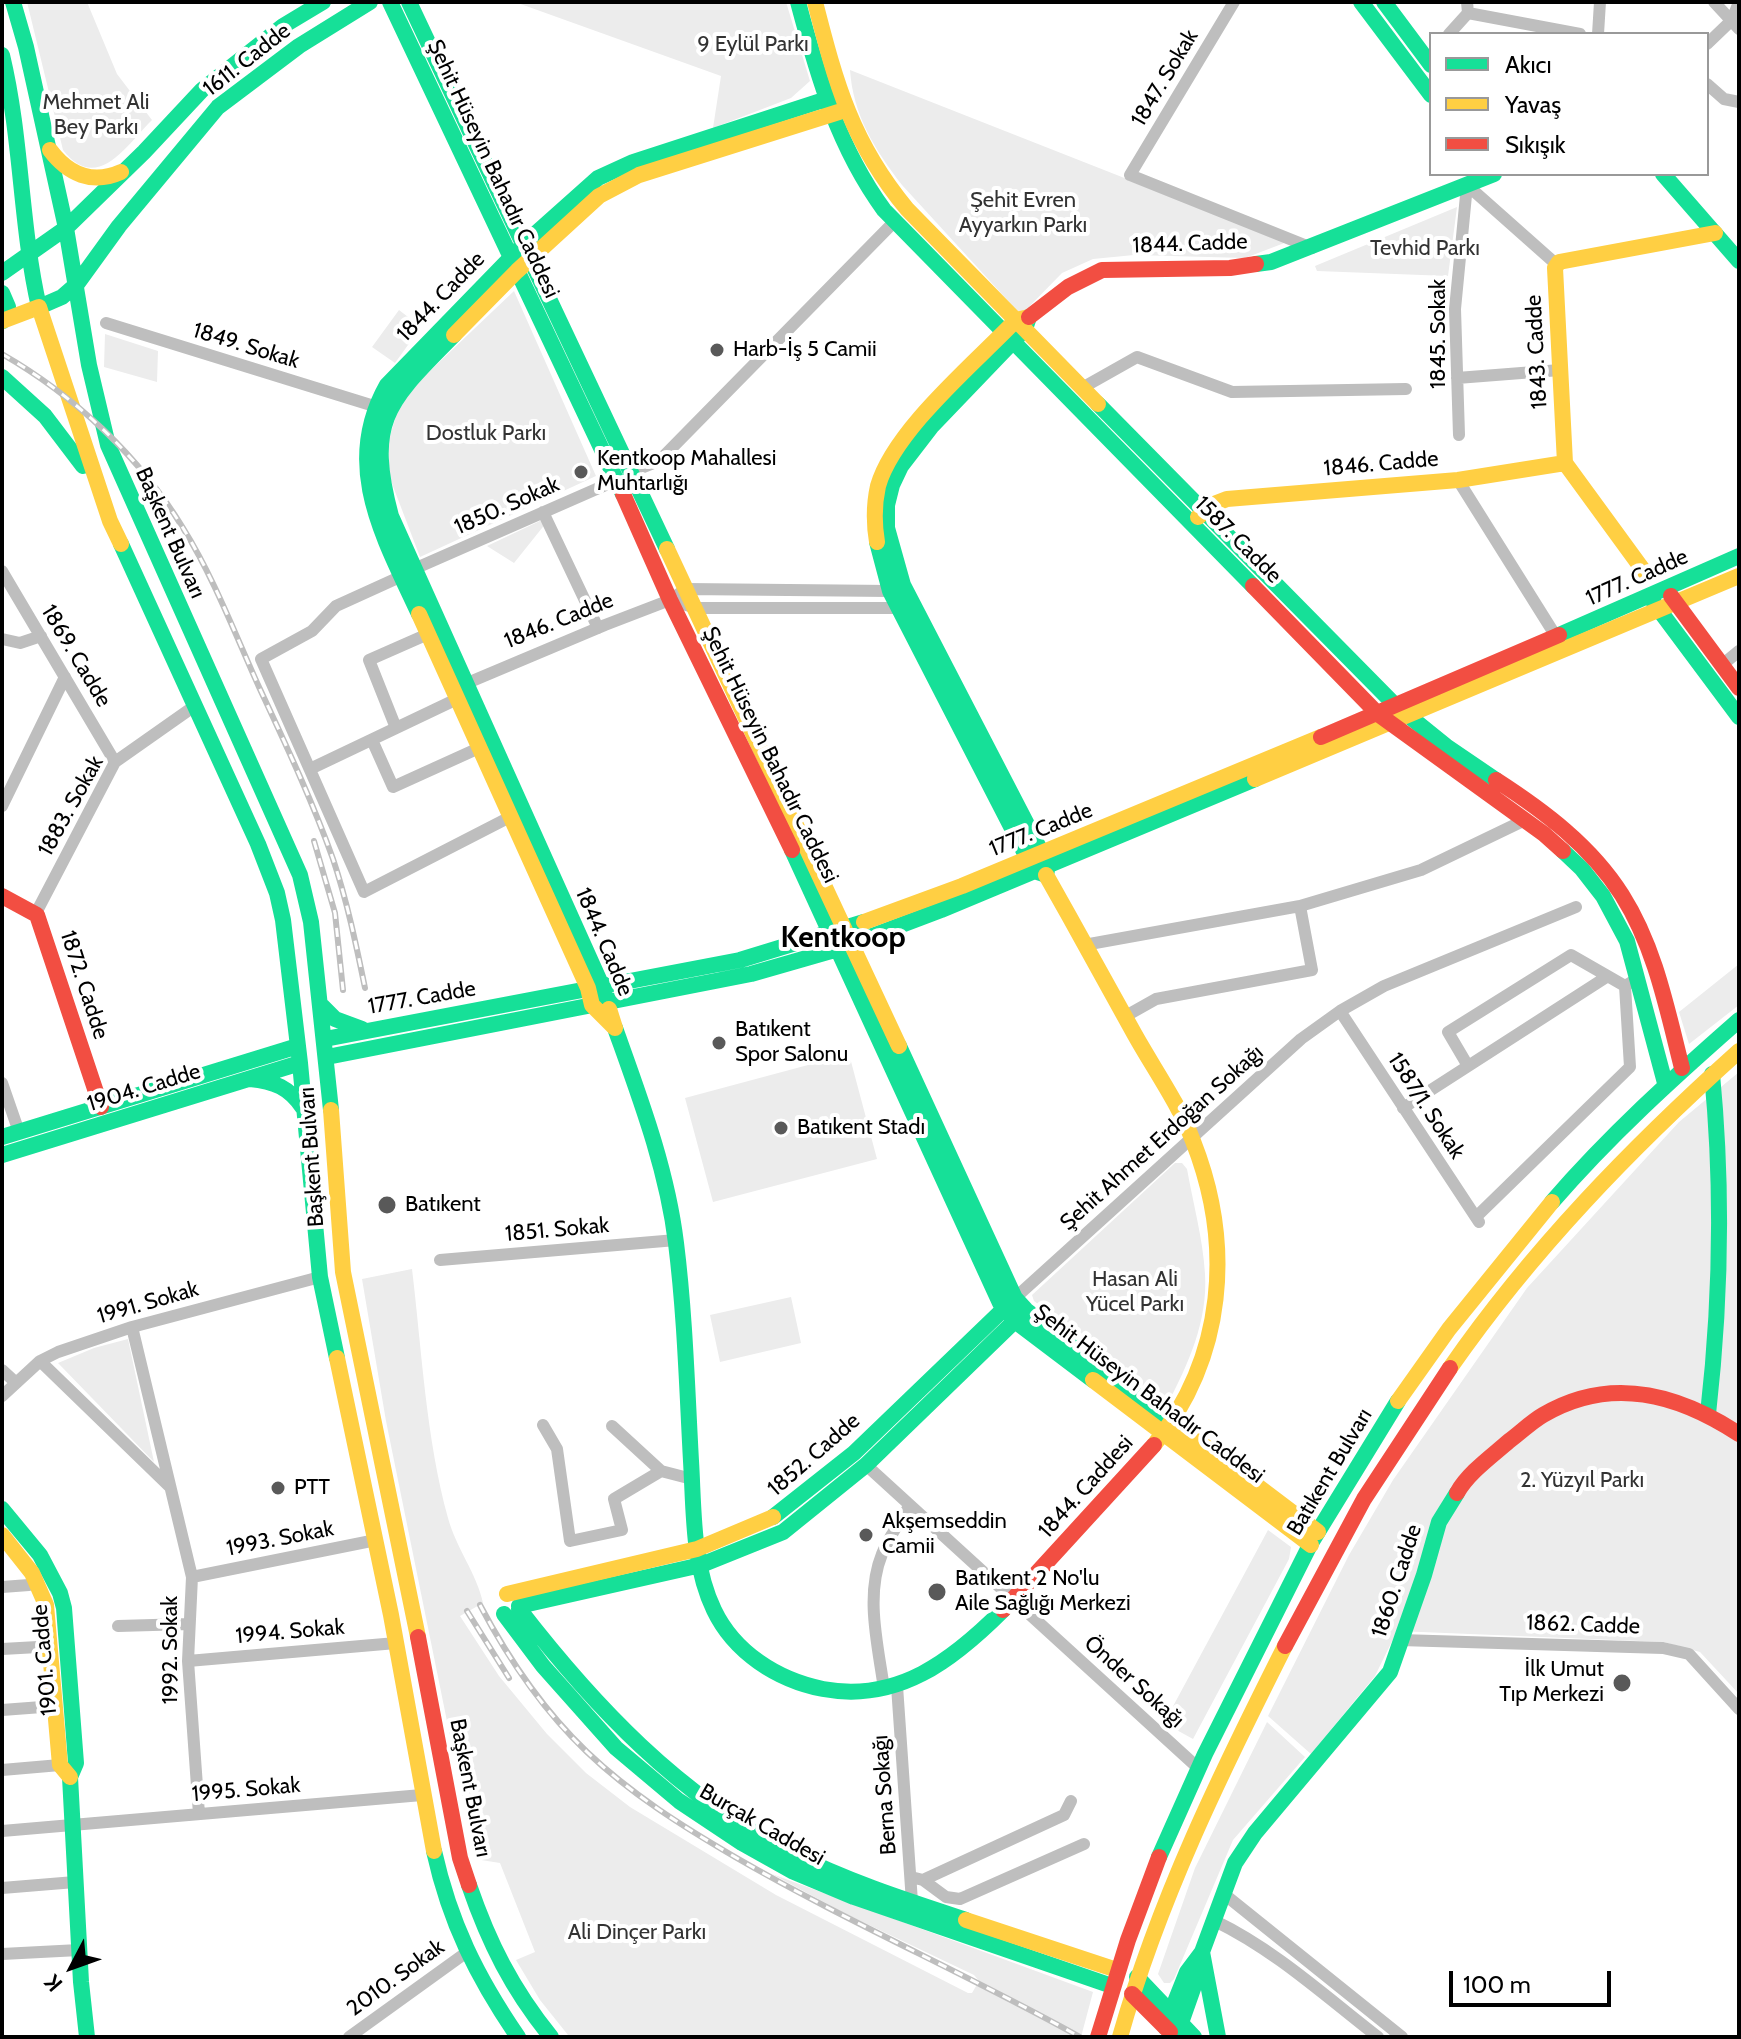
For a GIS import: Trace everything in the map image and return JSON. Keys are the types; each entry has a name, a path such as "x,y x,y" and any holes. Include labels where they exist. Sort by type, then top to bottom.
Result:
{"street":[{"path":"13,2 66,228"},
{"name":"1611. Cadde","path":"2,273 66,228 207,85 285,24 323,2"},
{"name":"1611. Cadde","path":"77,284 119,226 218,107 299,46 370,2"},
{"name":"Şehit Hüseyin Bahadır Caddesi","path":"390,2 514,264 696,608 842,939 1015,1310 1314,1538"},
{"name":"Şehit Hüseyin Bahadır Caddesi","path":"409,2 527,252 624,476 670,600 842,939"},
{"name":"1587. Cadde","path":"798,2 854,168 894,222 1008,337 1402,711 1555,822 1588,851 1608,875 1636,919 1652,955 1682,1068"},
{"name":"1587. Cadde","path":"815,2 835,105 896,197 1023,322 1197,518 1383,718 1557,845 1598,889 1622,930 1632,982 1665,1083"},
{"name":"1847. Sokak","path":"1234,2 1130,175 1312,248"},
{"path":"1361,2 1429,92"},
{"path":"1384,2 1429,59"},
{"path":"1598,32 1600,2"},
{"path":"1714,2 1735,24"},
{"path":"1709,43 1735,24 1739,2"},
{"path":"1450,32 1467,8 1571,32"},
{"path":"2,55 23,185 27,256"},
{"path":"1709,86 1724,99 1739,102"},
{"name":"1844. Cadde","path":"615,1028 600,1004 408,573 375,511 367,479 367,428 374,406 399,373 527,252 576,195 609,172 835,105"},
{"path":"47,144 67,169 87,178 106,179 130,166"},
{"name":"1844. Cadde","path":"1039,865 879,554 875,525 876,496 887,463 907,433 1023,322 1068,287 1102,270 1251,266 1271,262 1487,176"},
{"path":"1665,176 1739,261"},
{"path":"1467,185 1556,264"},
{"name":"1845. Sokak","path":"1459,435 1455,309 1467,185"},
{"name":"1850. Sokak","path":"310,769 261,659 312,631 336,606 659,461 894,222"},
{"name":"Başkent Bulvarı","path":"66,228 91,382 108,445 293,856 308,906 327,1057 343,1272 460,1858 500,1964 525,2005 551,2037"},
{"name":"1843. Cadde","path":"1565,463 1556,264 1715,233"},
{"name":"Başkent Bulvarı","path":"27,256 39,307 98,490 135,578 266,861 277,893 299,1055 320,1277 376,1540 422,1795 448,1907 491,1999 518,2037"},
{"name":"1844. Cadde","path":"514,264 407,383 385,418 379,449 382,483 428,634 458,691 510,817 595,987"},
{"path":"3,321 62,297 77,284"},
{"path":"2,293 8,307 3,321"},
{"name":"1849. Sokak","path":"106,323 374,406"},
{"path":"1082,388 1137,357 1232,392 1406,389"},
{"path":"1457,378 1560,370"},
{"path":"2,377 45,416 98,490"},
{"path":"1565,463 1646,574 1665,588 1739,688"},
{"name":"1846. Cadde","path":"1197,518 1214,504 1227,499 1458,480 1565,463"},
{"path":"1458,480 1557,638"},
{"path":"543,512 598,628"},
{"name":"1777. Cadde","path":"299,1055 327,1057 751,974 1039,865 1654,603 1665,588 1739,556"},
{"name":"1869. Cadde","path":"2,571 115,762"},
{"path":"1646,574 1654,603 1739,717"},
{"name":"1777. Cadde","path":"1402,711 1557,638 1654,603 1675,603 1739,576"},
{"path":"686,589 896,588"},
{"name":"1846. Cadde","path":"310,769 396,728 458,691 598,628 670,600 686,589"},
{"path":"670,600 696,608 905,605"},
{"path":"396,728 369,660 428,634"},
{"path":"2,640 20,643 41,636"},
{"path":"1722,665 1739,651"},
{"path":"3,804 65,677"},
{"name":"1883. Sokak","path":"36,913 115,762 196,705"},
{"path":"372,740 393,787 479,748"},
{"path":"310,769 364,892 510,817"},
{"path":"1084,945 1300,906 1421,870 1525,820"},
{"name":"1844. Caddesi","path":"615,1028 658,1151 676,1240 699,1557 712,1604 722,1625 737,1643 765,1666 787,1678 826,1689 856,1691 891,1687 957,1651 1012,1599 1168,1427 1200,1371 1211,1330 1216,1269 1211,1204 1192,1138 1039,865"},
{"name":"1872. Cadde","path":"2,896 36,913 101,1107"},
{"path":"1124,1017 1156,999 1312,970 1300,906"},
{"name":"Şehit Ahmet Erdoğan Sokağı","path":"1015,1310 1192,1138 1301,1039 1340,1011 1384,986 1576,907"},
{"name":"1777. Cadde","path":"299,1055 325,1039 367,1030 842,939"},
{"path":"1468,1066 1448,1032 1571,955 1608,976 1632,982"},
{"path":"1403,1108 1608,976"},
{"name":"1587/1. Sokak","path":"1340,1011 1478,1220 1630,1067 1632,982"},
{"path":"322,1006 335,1019 367,1030"},
{"name":"Batıkent Bulvarı","path":"1098,2037 1115,1978 1161,1849 1197,1767 1314,1538 1399,1401 1452,1324 1509,1250 1576,1174 1665,1083 1739,1020"},
{"path":"1658,1054 1669,1061 1675,1058 1677,1049"},
{"name":"Batıkent Bulvarı","path":"1120,2037 1134,1985 1180,1862 1216,1781 1322,1573 1411,1426 1471,1338 1527,1265 1592,1192 1680,1102 1739,1051"},
{"name":"1904. Cadde","path":"2,1155 250,1079 299,1055"},
{"name":"1904. Cadde","path":"2,1137 101,1107 299,1055"},
{"path":"1708,1414 1716,1343 1722,1227 1719,1131 1712,1074"},
{"path":"250,1079 282,1084 304,1111"},
{"path":"2,1083 19,1132"},
{"name":"1851. Sokak","path":"440,1260 676,1240"},
{"name":"1991. Sokak","path":"2,1396 40,1361 58,1352 132,1327 320,1277"},
{"name":"1852. Cadde","path":"512,1606 783,1532 866,1465 1015,1310"},
{"name":"1852. Cadde","path":"699,1557 787,1510 1015,1310"},
{"name":"1992. Sokak","path":"132,1327 192,1577 188,1661 199,1814"},
{"path":"40,1361 171,1487"},
{"path":"2,1370 15,1382"},
{"name":"1860. Cadde","path":"1177,2029 1202,1952 1242,1850 1382,1683 1396,1658 1439,1522 1448,1503 1473,1473 1541,1416 1566,1403 1614,1393 1661,1396 1708,1414 1739,1434"},
{"path":"543,1425 557,1449 570,1541 622,1530 614,1499 661,1471"},
{"path":"612,1426 661,1471 692,1479"},
{"name":"Önder Sokağı","path":"866,1465 1197,1767"},
{"name":"Berna Sokağı","path":"910,1505 881,1557 876,1581 874,1622 891,1687 917,1878 912,1902"},
{"name":"1901. Cadde","path":"2,1509 45,1560 62,1596 76,1763 65,1771"},
{"name":"1901. Cadde","path":"2,1535 35,1576 47,1605 72,1824 87,2037"},
{"name":"1993. Sokak","path":"192,1577 376,1540"},
{"path":"2,1587 29,1585"},
{"name":"Burçak Caddesi","path":"512,1606 595,1704 641,1750 684,1785 746,1827 837,1875 1115,1978"},
{"name":"Burçak Caddesi","path":"512,1606 568,1696 628,1760 688,1807 742,1843 792,1871 854,1897 1115,1978"},
{"path":"118,1626 188,1624"},
{"name":"1862. Cadde","path":"1400,1640 1663,1648 1689,1654 1739,1709"},
{"name":"1994. Sokak","path":"188,1661 396,1643"},
{"path":"2,1649 38,1647"},
{"path":"2,1710 42,1707"},
{"path":"2,1770 65,1771"},
{"name":"1995. Sokak","path":"2,1831 422,1795"},
{"path":"917,1878 1064,1815 1071,1801"},
{"path":"917,1878 946,1897 960,1899 1084,1844"},
{"path":"2,1888 75,1882"},
{"path":"1224,1894 1402,2037"},
{"path":"1215,1921 1250,1938 1281,1960 1378,2037"},
{"path":"2,1954 79,1950"},
{"name":"2010. Sokak","path":"349,2037 467,1952"},
{"path":"1202,1952 1218,2037"},
{"path":"1115,1978 1134,1985 1177,2029"}],"green space":[{"name":"Mehmet Ali Bey Parkı","path":"27,2 87,2 117,74 152,120 121,153 99,167 88,168 63,150"},
{"name":"9 Eylül Parkı","path":"515,2 786,2 810,81 791,98 713,128 721,76"},
{"name":"Şehit Evren Ayyarkın Parkı","path":"850,70 1287,242 1245,258 1134,255 1093,259 1062,273 1021,315 892,172 874,145 861,117"},
{"name":"Tevhid Parkı","path":"1457,207 1448,276 1317,271 1315,266"},
{"name":"Dostluk Parkı","path":"514,291 596,476 420,557 391,481 388,465 389,439 397,413 412,388"},
{"path":"399,310 421,327 395,363 372,347"},
{"path":"105,334 158,351 157,382 104,367"},
{"path":"544,519 546,523 514,563 487,546"},
{"path":"1739,964 1739,1005 1689,1044 1679,1012"},
{"name":"Batıkent Stadı","path":"849,1054 877,1159 713,1202 685,1098"},
{"name":"2. Yüzyıl Parkı","path":"1739,1072 1739,1694 1700,1652 1664,1642 1397,1631 1375,1676 1311,1754 1268,1716 1349,1555 1393,1480 1527,1288 1679,1122"},
{"name":"Hasan Ali Yücel Parkı","path":"1175,1163 1182,1163 1187,1169 1202,1248 1205,1291 1195,1342 1167,1405 1034,1301 1032,1295"},
{"name":"Ali Dinçer Parkı","path":"412,1269 430,1426 441,1488 452,1529 483,1603 460,1616 499,1676 547,1734 586,1773 630,1807 776,1895 968,1993 972,1993 979,1981 974,1975 846,1914 772,1874 1093,1992 1081,2037 568,2035 540,2000 516,1960 535,1952 500,1863 475,1859 386,1421 362,1279"},
{"path":"791,1297 801,1343 720,1362 710,1315"},
{"path":"128,1339 154,1462 58,1363 94,1348"},
{"path":"1268,1530 1291,1547 1289,1559 1193,1739 1164,1723"},
{"path":"1267,1722 1305,1757 1233,1840 1174,1979 1164,1983 1158,1974 1195,1868"}],"railway":[{"path":"2,354 55,389 126,452 166,502 205,566 325,837 347,907 365,988"},
{"path":"314,841 335,913 343,990"},
{"path":"480,1605 515,1664 555,1719 587,1752 639,1796 777,1881 1080,2037"},
{"path":"467,1611 509,1678"}],"traffic: fast":[{"path":"13,2 66,228 202,90 283,26 323,2"},
{"path":"2,55 14,118 28,244 39,307 62,297 77,284 119,226 218,107 299,46 370,2"},
{"path":"390,2 623,494"},
{"path":"409,2 667,549"},
{"path":"798,2 831,110 854,161 884,210 1253,586"},
{"path":"1361,2 1429,92"},
{"path":"1384,2 1429,62"},
{"path":"419,614 381,530 368,473 368,444 374,415 387,385 524,244 598,178 633,162 839,95"},
{"path":"1256,264 1271,262 1489,176"},
{"path":"1665,176 1739,261"},
{"path":"2,273 66,228 89,365 108,445 300,875 311,922 331,1110"},
{"path":"2,293 8,307 3,321"},
{"path":"877,542 890,591 1034,871 1046,875 1048,865 903,585 887,528 887,505 901,466 931,427 1025,329 1029,317"},
{"path":"454,335 413,377 388,414 382,434 381,456 391,516 602,986 609,1009"},
{"path":"2,377 45,416 83,466"},
{"path":"1098,404 1394,704 1446,746 1496,780"},
{"path":"121,544 258,844 277,893 300,1063 320,1277 337,1358"},
{"path":"1559,635 1739,556"},
{"path":"1654,603 1739,717"},
{"path":"327,1057 751,974 838,949 941,910 1255,779"},
{"path":"792,850 1000,1303 1015,1321 1093,1380"},
{"path":"1563,851 1603,896 1627,941 1665,1083"},
{"path":"325,1039 740,960 864,922"},
{"path":"322,1006 335,1019 362,1029"},
{"path":"1552,1202 1642,1108 1739,1020"},
{"path":"615,1028 652,1134 672,1215 684,1324 695,1537 707,1593 723,1625 745,1651 789,1679 823,1689 850,1692 876,1690 922,1674 944,1661 1003,1610"},
{"path":"2,1137 298,1046"},
{"path":"899,1046 1015,1298 1026,1310 1174,1423"},
{"path":"2,1155 300,1063"},
{"path":"1708,1414 1716,1329 1719,1244 1718,1159 1712,1074"},
{"path":"250,1079 281,1087 293,1095 303,1108"},
{"path":"773,1517 854,1453 1011,1302"},
{"path":"519,1606 701,1565 783,1532 866,1465 1022,1314"},
{"path":"1159,1857 1205,1754 1311,1543 1398,1401"},
{"path":"1218,2037 1202,1952 1235,1863 1255,1833 1390,1672 1439,1522 1457,1493"},
{"path":"2,1509 40,1555 60,1593 64,1608 76,1763 70,1777 87,2037"},
{"path":"519,1609 608,1714 675,1776 711,1804 810,1862 966,1920"},
{"path":"504,1614 543,1666 616,1748 679,1801 742,1843 792,1871 854,1897 1112,1986"},
{"path":"434,1851 457,1926 490,1993 518,2037"},
{"path":"469,1885 503,1965 551,2037"},
{"path":"1165,2027 1187,1972 1202,1952 1176,2037"},
{"path":"1137,1977 1194,2037"}],"traffic: slow":[{"path":"815,2 848,112 888,185 907,209 1098,404"},
{"path":"454,335 517,271 599,196 639,175 845,110"},
{"path":"50,150 81,175 100,177 121,172"},
{"path":"1646,574 1565,463 1555,268 1559,262 1715,233"},
{"path":"2,321 39,307 110,521 121,544"},
{"path":"877,542 875,514 878,486 901,442 938,398 1016,320 1029,317"},
{"path":"1198,517 1214,504 1227,499 1458,480 1565,463"},
{"path":"667,549 899,1046"},
{"path":"1255,779 1739,576"},
{"path":"419,614 588,988 592,1005 615,1028 609,1009"},
{"path":"864,922 962,886 1321,737"},
{"path":"1046,875 1181,1114 1206,1180 1214,1220 1216,1299 1208,1338 1196,1375 1178,1411 1154,1445"},
{"path":"1450,1368 1515,1282 1585,1201 1660,1124 1739,1051"},
{"path":"331,1110 343,1272 418,1637"},
{"path":"1398,1401 1449,1329 1552,1202"},
{"path":"337,1358 391,1615 434,1851"},
{"path":"1093,1380 1311,1545"},
{"path":"1174,1423 1318,1532"},
{"path":"507,1594 697,1549 773,1517"},
{"path":"2,1535 32,1573 46,1605 60,1765 70,1777"},
{"path":"1120,2037 1172,1886 1215,1789 1285,1646"},
{"path":"966,1920 1117,1970"}],"traffic: jam":[{"path":"1029,317 1068,287 1102,270 1230,268 1256,264"},
{"path":"623,494 670,600 792,850"},
{"path":"1253,586 1378,714 1563,851"},
{"path":"1671,596 1739,688"},
{"path":"1321,737 1559,635"},
{"path":"1496,780 1532,804 1581,845 1622,895 1652,957 1682,1068"},
{"path":"2,896 37,915 101,1107"},
{"path":"1285,1646 1364,1499 1450,1368"},
{"path":"1457,1493 1481,1465 1534,1421 1568,1403 1594,1395 1644,1394 1668,1400 1716,1420 1739,1434"},
{"path":"1003,1610 1154,1445"},
{"path":"418,1637 460,1858 469,1885"},
{"path":"1098,2037 1128,1940 1159,1857"},
{"path":"1132,1994 1170,2032"}],"place":[{"name":"Harb-İş 5 Camii","path":"717,350"},
{"name":"Kentkoop Mahallesi Muhtarlığı","path":"581,472"},
{"name":"Batıkent Spor Salonu","path":"719,1043"},
{"name":"Batıkent Stadı","path":"781,1128"},
{"name":"Batıkent","path":"387,1205"},
{"name":"PTT","path":"278,1488"},
{"name":"Akşemseddin Camii","path":"866,1535"},
{"name":"Batıkent 2 No'lu Aile Sağlığı Merkezi","path":"937,1592"},
{"name":"İlk Umut Tıp Merkezi","path":"1622,1683"}],"district":[{"name":"Kentkoop","path":"843,938"}]}
